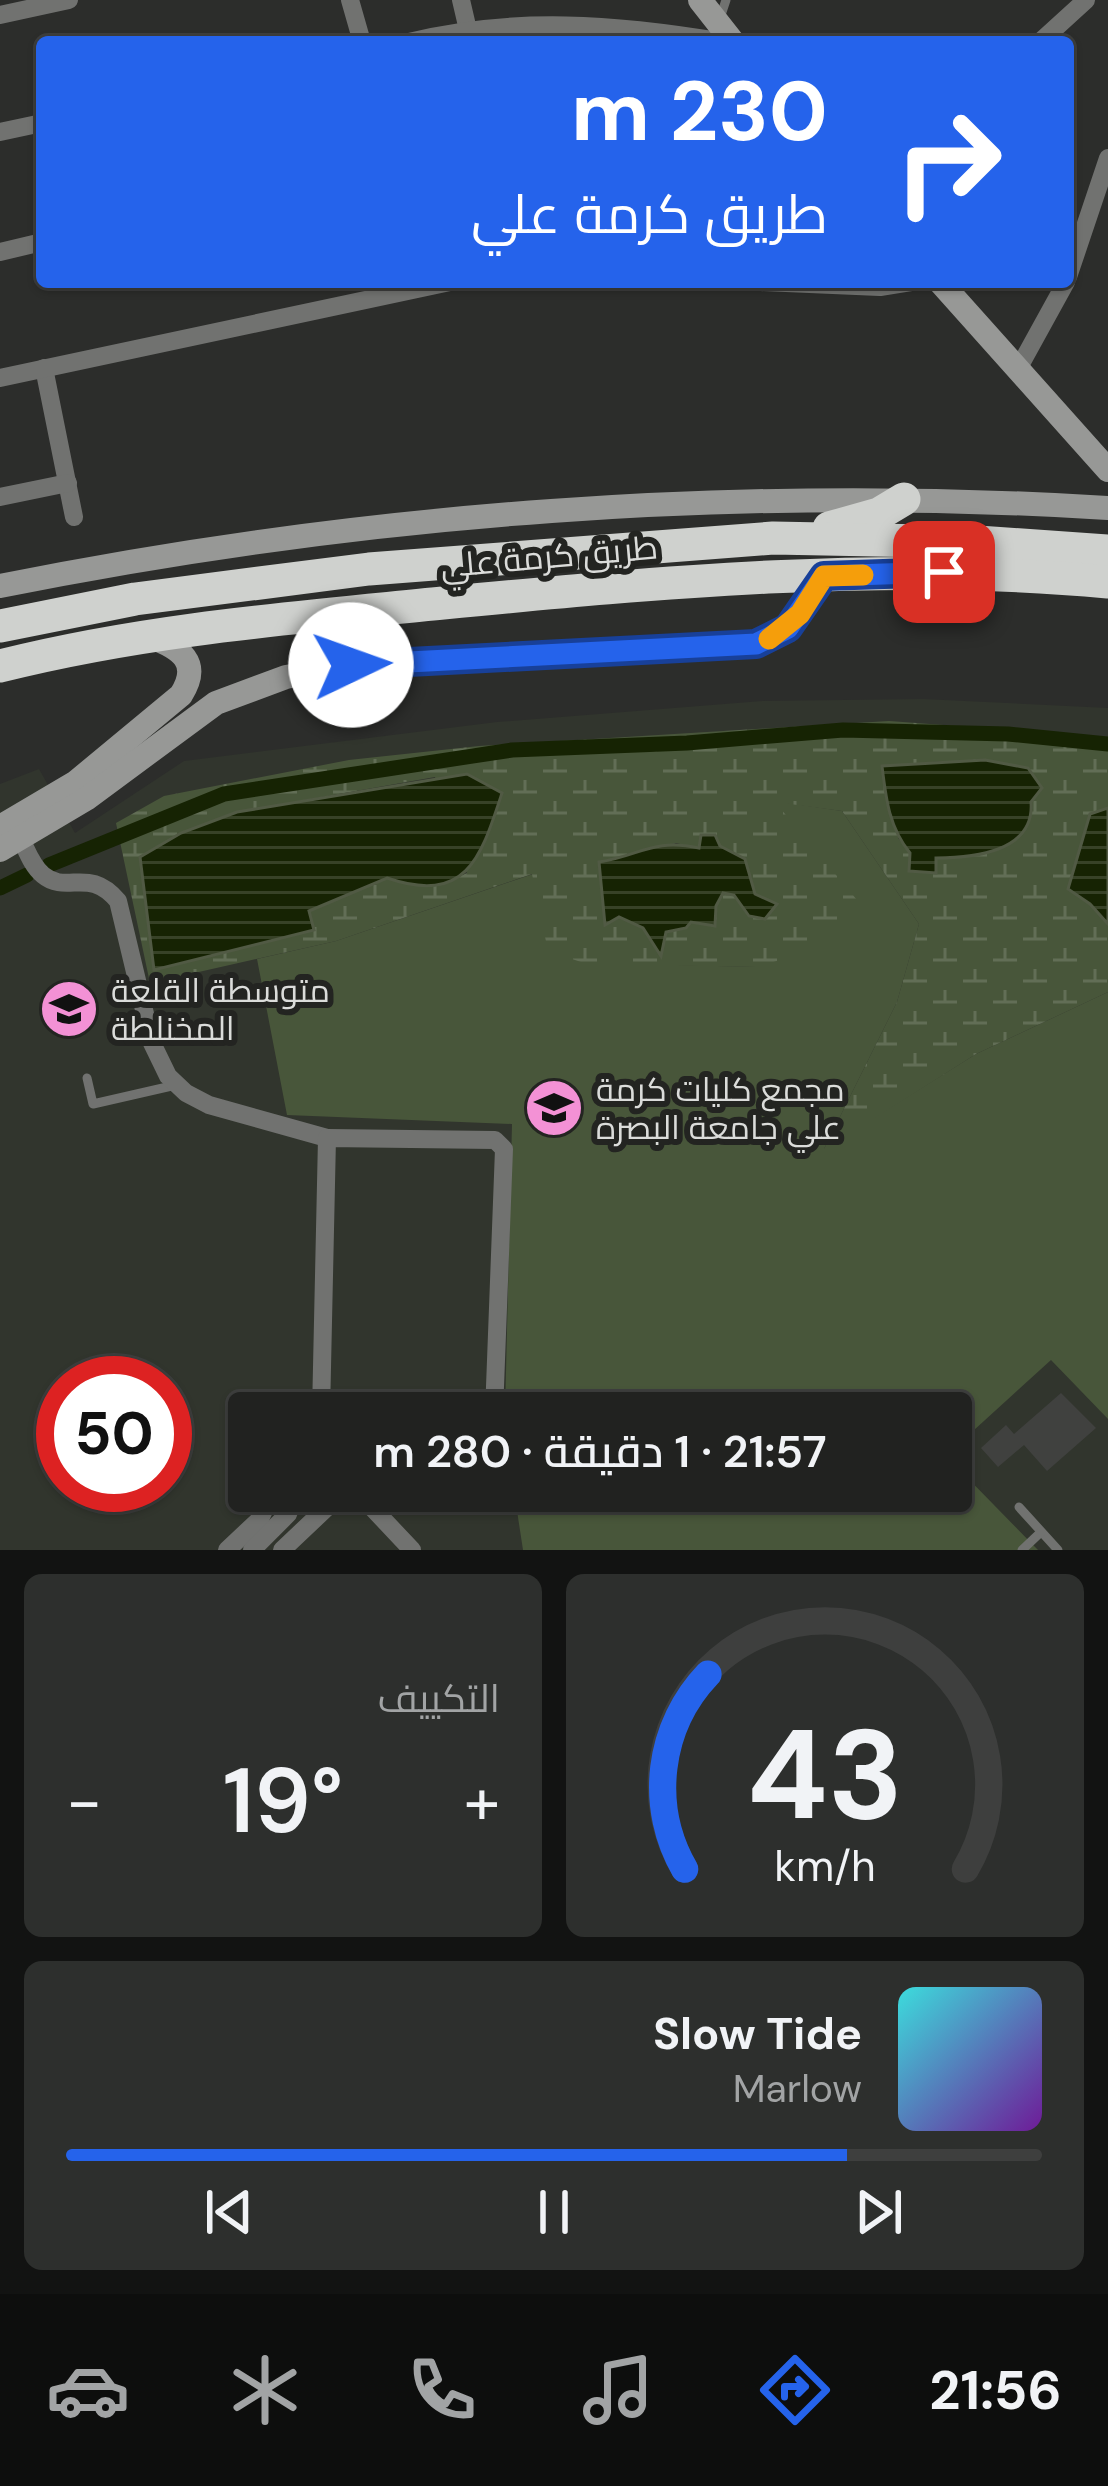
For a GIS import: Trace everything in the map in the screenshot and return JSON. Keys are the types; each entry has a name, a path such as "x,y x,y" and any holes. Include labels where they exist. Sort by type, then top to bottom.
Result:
{"highway":[{"path":"809,538 838,524 879,514 904,499"},
{"name":"طريق كرمة علي","path":"2,625 136,599 434,564 809,538 1022,544 1108,556"},
{"path":"482,561 485,599"},
{"path":"434,564 437,604"},
{"name":"طريق كرمة علي","path":"0,666 143,634 485,599 944,572 1108,582"}],"main road":[{"path":"700,0 725,27"},
{"path":"0,586 103,563 391,524 735,503 904,499 1097,507 1103,464 945,288"},
{"path":"7,839 86,799 205,711 265,683 351,665 756,644 788,628 824,576"},
{"path":"7,839 182,695 190,675 184,654 143,634"}],"street":[{"path":"3,9 69,0"},
{"path":"350,0 360,36"},
{"path":"461,0 468,30"},
{"path":"1047,36 1086,0"},
{"path":"443,36 468,30 527,33 596,24 725,27"},
{"path":"0,132 36,124"},
{"path":"1074,259 1108,158"},
{"path":"0,252 36,243"},
{"path":"0,378 421,288"},
{"path":"1017,370 1063,288"},
{"path":"44,368 74,517"},
{"path":"0,497 68,483"},
{"path":"7,839 45,876 59,882 92,882 118,902 152,1042 161,1066 176,1085 209,1105 327,1138 495,1140 504,1149 495,1392"},
{"path":"321,1392 327,1138"},
{"path":"282,1550 338,1497 350,1492 364,1499 412,1550"},
{"path":"227,1550 263,1512"},
{"path":"252,1550 287,1512"},
{"path":"301,1512 307,1526"}],"lane":[{"path":"87,1078 93,1104 176,1085"},
{"path":"1019,1508 1058,1550"},
{"path":"1022,1550 1041,1532"}],"shaded area":[{"name":"مجمع كليات كرمة علي جامعة البصرة","path":"923,699 1108,708 1108,1550 0,1550 0,784 39,769 75,833 184,761 497,722 762,701"},
{"path":"985,760 1028,768 1042,788 1031,802 1023,832 999,849 936,858 936,873 909,871 910,853 893,823 882,766"},
{"path":"467,774 502,793 477,855 453,880 414,885 387,878 309,911 314,930 154,970 140,857 181,833 237,812"},
{"path":"1108,808 1108,924 1068,889 1090,814"},
{"path":"701,835 715,835 720,846 745,859 755,894 777,904 765,919 749,916 734,895 723,893 716,906 715,926 691,922 686,928 666,932 661,956 643,928 619,917 605,925 599,862 658,846 699,848"}],"green space":[{"path":"889,721 1108,737 1108,808 1090,814 1068,889 1108,924 1108,992 976,1054 823,1151 897,1002 919,924 842,811 775,802 862,906 815,950 756,967 587,964 548,951 532,874 336,941 150,983 116,823 164,796 349,760 479,746","holes":["985,760 1029,768 1031,802 956,858 935,858 910,872 910,853 898,838 930,762","435,777 467,873 428,885 388,878 309,911 314,930 154,969 140,857 237,812","676,843 745,859 755,894 776,904 723,893 699,918 666,932 661,954 643,928 619,917 605,924 599,863"]},
{"path":"774,801 842,811 919,924 897,1002 824,1149 976,1054 1108,992 1108,1419 1051,1360 972,1432 972,1392 506,1392 512,1124 287,1115 257,959 336,941 533,874 678,965 756,967"},
{"path":"972,1482 1038,1550 523,1550 517,1512 972,1512"}],"building":[{"path":"1061,1393 1096,1428 1047,1471 1024,1445 998,1467 981,1448 1006,1425 1014,1434"}],"waterway":[{"path":"49,865 224,794 512,750 843,730 1008,734 1108,744"},
{"path":"0,888 27,875"}],"slow traffic":[{"path":"769,639 788,628 824,576 863,575"}],"place":[{"name":"متوسطة القلعة المخنلطة","path":"69,1009"},
{"name":"مجمع كليات كرمة علي جامعة البصرة","path":"554,1108"}],"route":[{"path":"351,665 756,644 788,628 824,576 944,572"}]}
